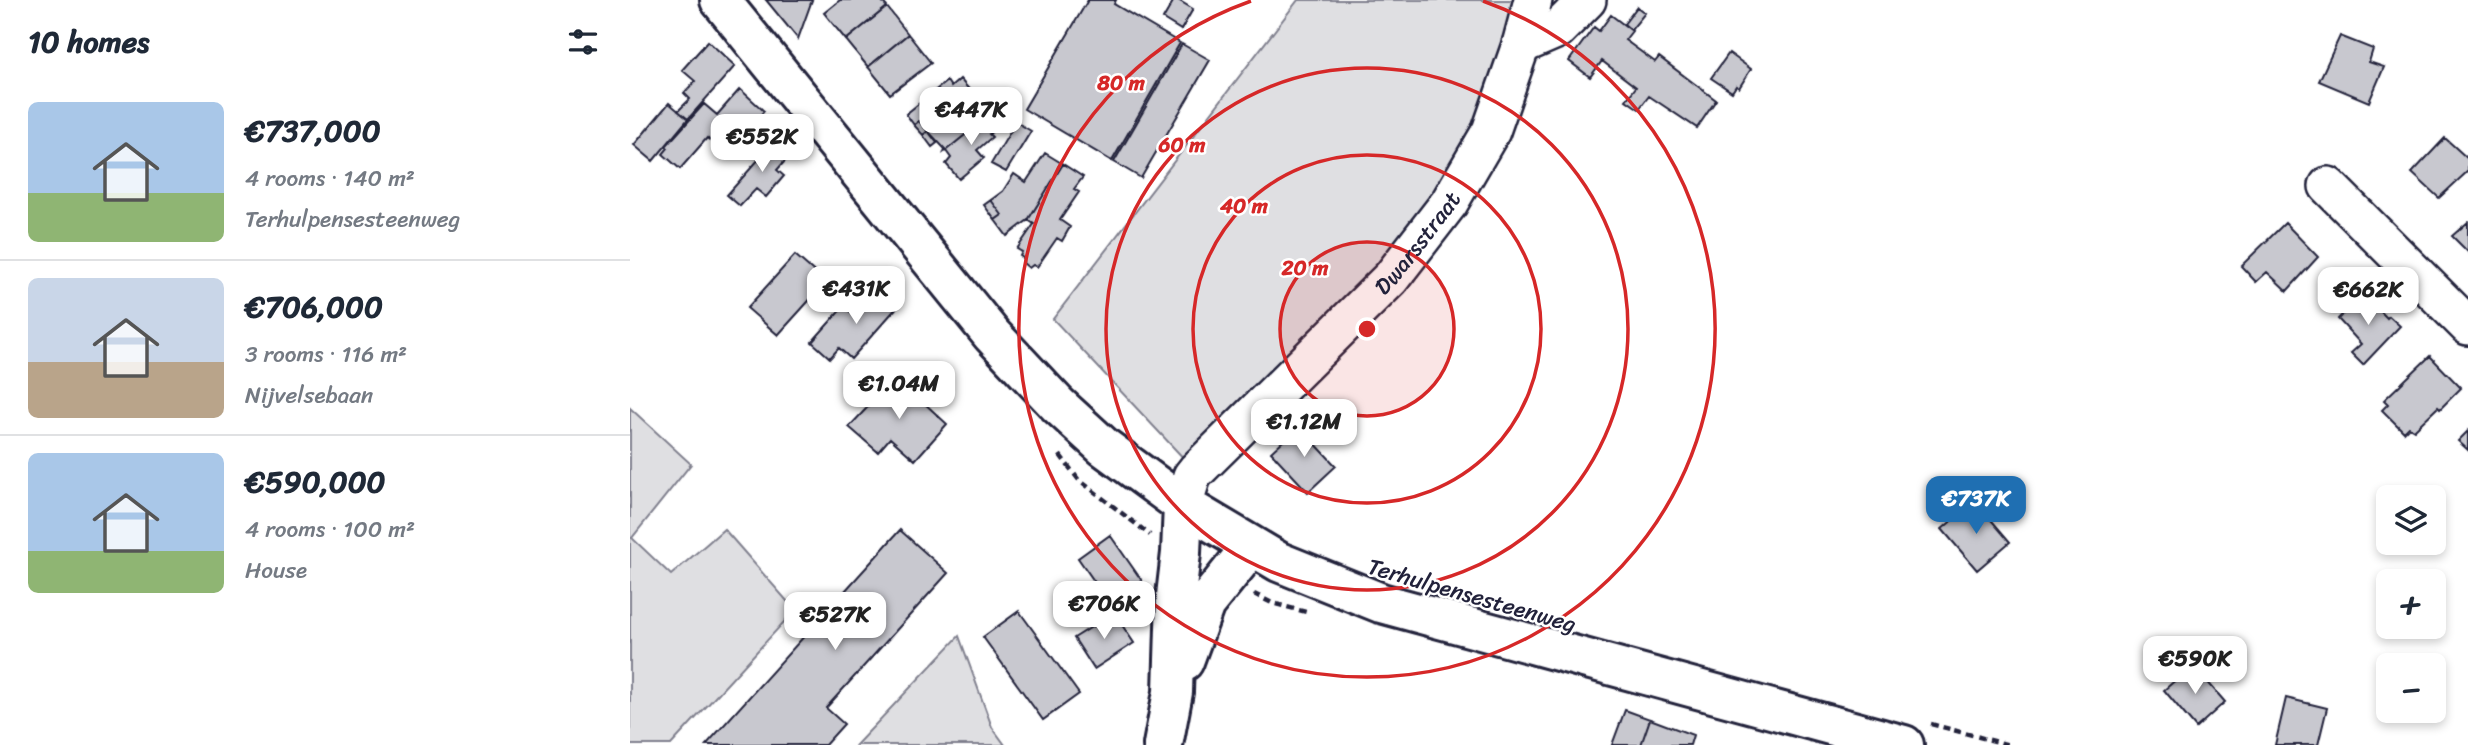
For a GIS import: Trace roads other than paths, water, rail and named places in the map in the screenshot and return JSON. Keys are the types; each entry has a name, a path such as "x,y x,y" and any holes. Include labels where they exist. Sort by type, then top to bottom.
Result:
{"main road":[{"name":"Terhulpensesteenweg","path":"720,0 992,335 1058,405 1104,447 1184,505 1251,547 1279,562 1381,603 1916,734"},
{"path":"1163,745 1173,692 1176,596 1184,505"},
{"path":"1173,692 1205,604 1251,547"}],"street":[{"name":"Dwarsstraat","path":"1184,505 1192,476 1196,471 1391,278 1441,215 1491,131 1521,45 1533,0"},
{"path":"1521,45 1558,29 1587,0"},
{"path":"2328,187 2468,326"}]}
